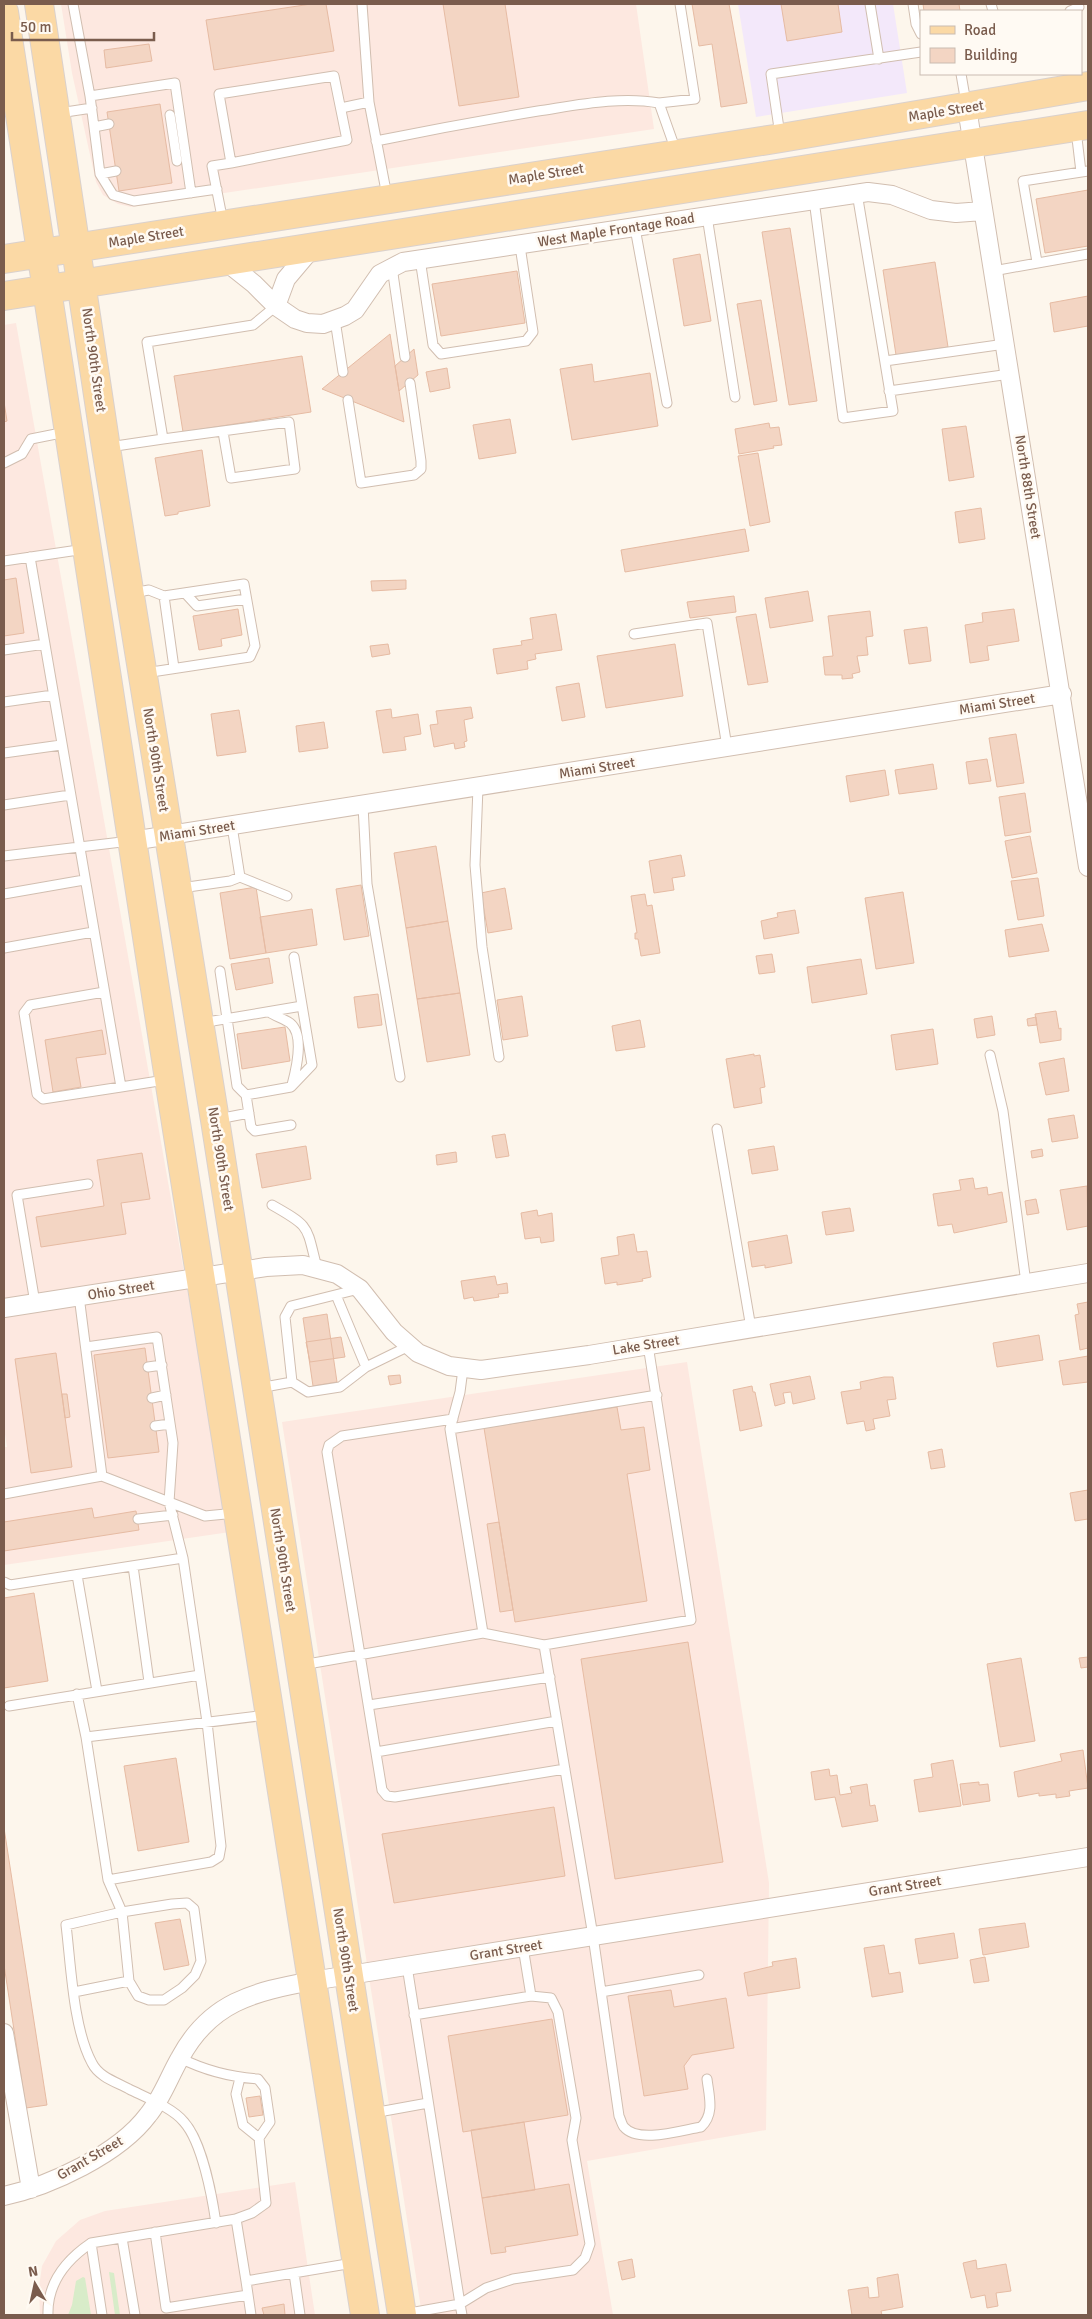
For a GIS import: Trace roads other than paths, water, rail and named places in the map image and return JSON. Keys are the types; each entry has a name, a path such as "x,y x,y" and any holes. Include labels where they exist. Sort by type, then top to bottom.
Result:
{"main road":[{"name":"North 90th Street","path":"39,4 106,448 215,1120 402,2315"},
{"path":"4,12 15,110 41,253 169,1080 365,2315"},
{"name":"Maple Street","path":"4,259 781,138 1088,86"},
{"path":"4,296 1082,126"}],"street":[{"name":"North 88th Street","path":"967,108 1062,694 1088,867"},
{"name":"West Maple Frontage Road","path":"225,261 254,284 276,306 295,319 307,323 323,324 355,310 380,274 403,262 520,246 857,194 892,195 931,210 956,213 983,211"},
{"path":"276,306 286,279 313,247"},
{"name":"Miami Street","path":"132,841 1062,694"},
{"name":"Lake Street","path":"238,1271 289,1265 317,1268 337,1274 360,1289 394,1332 409,1346 430,1359 463,1369 481,1370 648,1345 1088,1273"},
{"name":"Ohio Street","path":"4,1308 238,1271"},
{"name":"Grant Street","path":"4,2196 31,2189 67,2173 115,2146 139,2126 156,2103 180,2058 202,2027 230,2004 256,1993 348,1975 1088,1857"},
{"path":"4,2033 7,2068 31,2189"}],"lane":[{"path":"73,4 92,108 100,174 113,195 134,201 217,189"},
{"path":"362,4 369,102 387,199"},
{"path":"376,141 451,125 588,103 640,100 659,103 694,99 680,4"},
{"path":"870,4 879,58"},
{"path":"913,4 916,24 920,32"},
{"path":"781,138 771,74 920,52"},
{"path":"961,75 967,108"},
{"path":"224,225 212,166 231,163 347,140 334,76 219,94 231,163"},
{"path":"90,96 175,83 170,115 177,161 191,193"},
{"path":"341,108 369,102"},
{"path":"659,103 678,154"},
{"path":"56,113 92,108"},
{"path":"94,127 109,124"},
{"path":"1037,262 1023,181 1085,171 1082,126"},
{"path":"100,174 116,171"},
{"path":"814,200 843,418 892,411 857,194"},
{"path":"707,216 735,397"},
{"path":"635,228 667,403"},
{"path":"420,260 433,345 441,354 526,341 533,332 520,246"},
{"path":"993,271 1088,254"},
{"path":"392,267 406,357"},
{"path":"163,439 147,342 253,325 276,306"},
{"path":"335,320 344,372"},
{"path":"884,362 1005,344"},
{"path":"889,391 1010,374"},
{"path":"348,400 360,483 414,475 420,469 422,460 410,383"},
{"path":"106,448 290,422 296,469 231,478 223,432"},
{"path":"4,462 22,454 31,439 68,432"},
{"path":"4,561 87,548"},
{"path":"30,557 78,847 121,1087"},
{"path":"130,594 150,590 164,596 244,584 255,646 250,657 143,673"},
{"path":"185,593 197,606 246,598"},
{"path":"164,596 174,668"},
{"path":"634,634 706,623 726,747"},
{"path":"4,650 45,644"},
{"path":"4,702 53,695"},
{"path":"4,753 61,744"},
{"path":"478,787 475,864 482,947 499,1056"},
{"path":"4,805 70,795"},
{"path":"363,805 367,884 400,1077"},
{"path":"232,826 240,877"},
{"path":"4,856 132,841"},
{"path":"178,888 240,877 287,896"},
{"path":"4,894 84,880"},
{"path":"4,948 94,932"},
{"path":"246,1095 291,1087 312,1065 294,956"},
{"path":"220,971 238,1086 246,1095 251,1127 255,1130 291,1124"},
{"path":"104,992 30,1005 24,1012 37,1094 43,1100 169,1080"},
{"path":"199,1024 302,1006"},
{"path":"269,1012 292,1024 296,1034 299,1059 291,1087"},
{"path":"990,1055 1003,1111 1026,1283"},
{"path":"215,1120 249,1113"},
{"path":"717,1129 751,1328"},
{"path":"35,1303 17,1195 88,1184"},
{"path":"272,1205 302,1222 307,1228 317,1268"},
{"path":"292,1382 285,1317 291,1306 360,1289"},
{"path":"336,1295 366,1367"},
{"path":"79,1296 101,1433 102,1476"},
{"path":"86,1347 157,1337 173,1442 170,1502 182,1558 207,1722 221,1846 219,1857 211,1862 108,1880"},
{"path":"299,1665 483,1633 544,1645 691,1620 648,1345"},
{"path":"256,1389 292,1382 308,1392 340,1387 366,1367 409,1346"},
{"path":"148,1367 162,1365"},
{"path":"463,1369 460,1392 450,1430 483,1633"},
{"path":"152,1398 166,1395"},
{"path":"450,1430 657,1396"},
{"path":"453,1419 342,1436 329,1445 327,1452 382,1790 387,1796 395,1797 565,1769"},
{"path":"155,1426 170,1424"},
{"path":"4,1494 102,1476 205,1516 238,1512"},
{"path":"138,1519 173,1515"},
{"path":"4,1582 10,1585 182,1558"},
{"path":"133,1566 149,1682"},
{"path":"78,1575 97,1691"},
{"path":"544,1645 593,1936 620,2116 625,2128 634,2134 648,2136 701,2127 707,2122 711,2112 707,2079"},
{"path":"9,1706 200,1675"},
{"path":"369,1705 550,1677"},
{"path":"78,1694 108,1880 122,1912 129,1981 138,1996 149,2000 164,2000 182,1988 195,1975 201,1961 194,1908 186,1903 122,1912 66,1925 74,1992 83,2041 92,2064 101,2074 184,2120 206,2174 216,2222"},
{"path":"86,1737 270,1715"},
{"path":"376,1752 557,1721"},
{"path":"523,1947 530,1996"},
{"path":"407,1966 462,2315"},
{"path":"601,1992 699,1975"},
{"path":"74,1992 129,1981"},
{"path":"402,2315 460,2304 486,2288 513,2279 573,2270 585,2258 590,2244 572,2140 576,2118 558,2012 550,1998 530,1996 414,2014"},
{"path":"48,2315 51,2294 66,2263 91,2243 233,2220 252,2213 266,2203 259,2138 270,2122 265,2088 258,2079 240,2078 198,2067 180,2058"},
{"path":"240,2078 236,2094 242,2125 259,2138"},
{"path":"370,2114 428,2103"},
{"path":"233,2220 236,2219 251,2315"},
{"path":"155,2232 166,2308 248,2294"},
{"path":"122,2238 135,2315"},
{"path":"91,2243 102,2315"},
{"path":"246,2281 356,2263"},
{"path":"294,2273 300,2315"}]}
